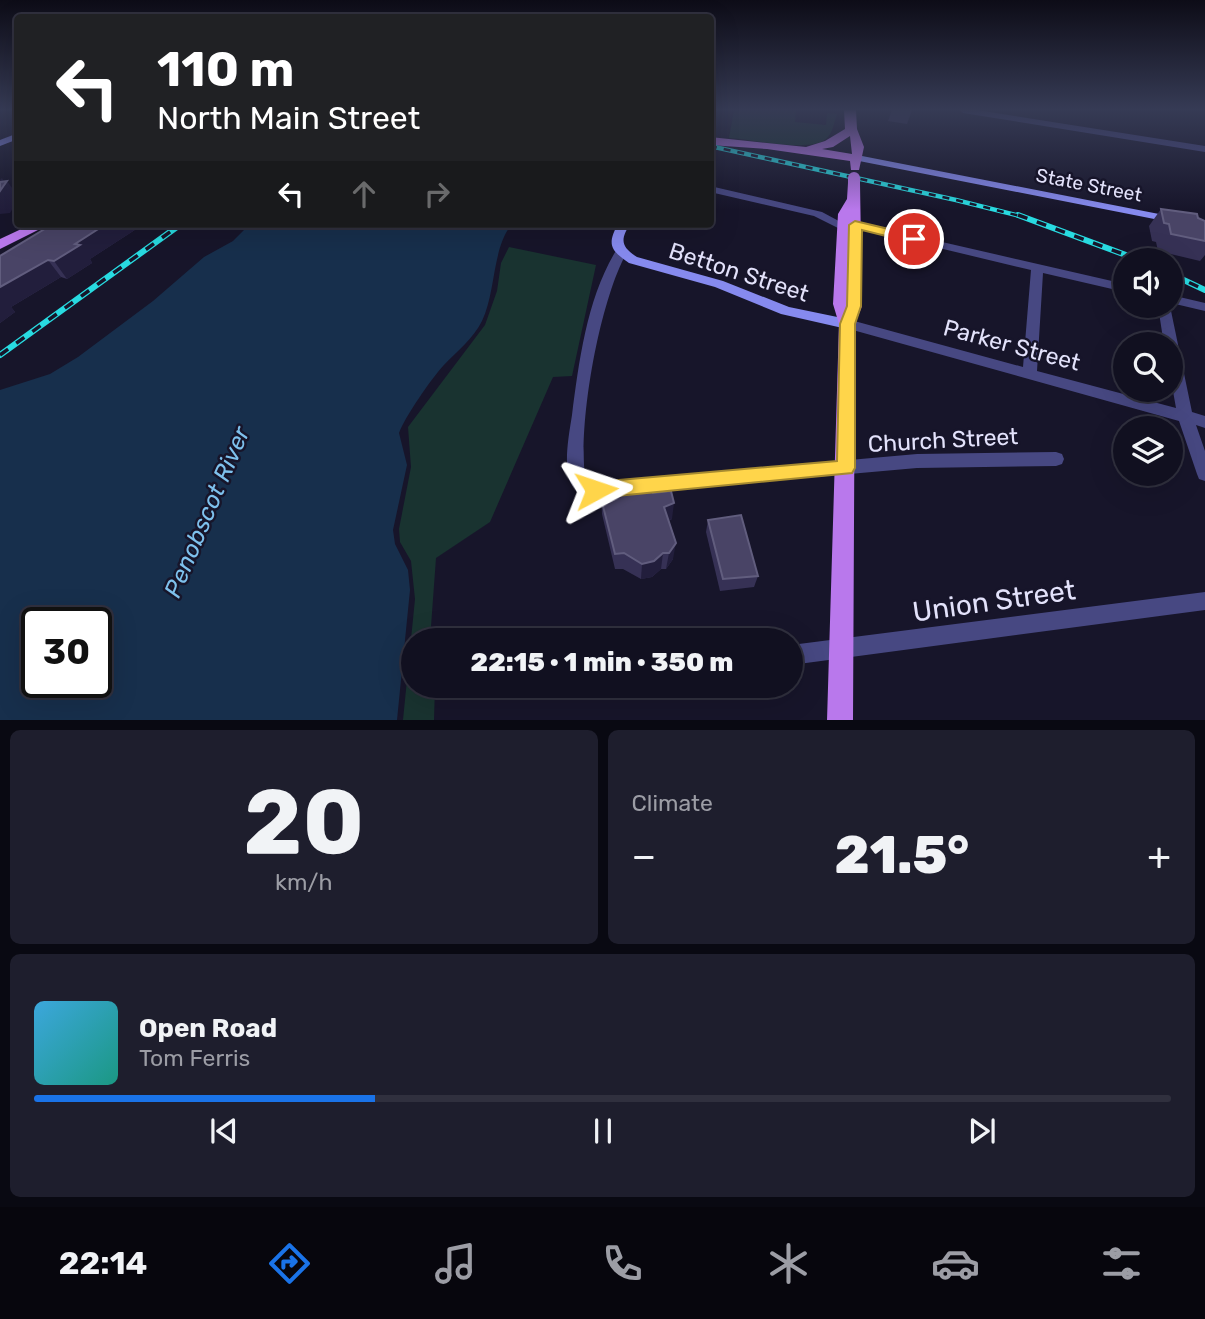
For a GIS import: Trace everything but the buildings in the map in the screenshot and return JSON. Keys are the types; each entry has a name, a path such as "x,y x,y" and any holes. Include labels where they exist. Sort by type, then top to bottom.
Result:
{"main road":[{"name":"State Street","path":"714,144 854,168 925,173 1205,226"},
{"name":"State Street","path":"719,144 801,149 854,168"},
{"path":"801,149 827,144"},
{"path":"840,720 847,324 854,306 849,226 854,168 850,144"},
{"path":"0,237 19,228"},
{"path":"0,245 35,228"},
{"path":"621,252 617,240 622,228"},
{"name":"Betton Street","path":"621,252 640,263 719,284 778,308 847,324"}],"street":[{"path":"1171,144 1205,149"},
{"path":"714,190 810,212 849,226 1113,285"},
{"name":"Church Street","path":"621,252 611,267 594,332 578,425 576,474 582,486 596,490 937,460 1055,459"},
{"path":"1030,373 1037,268"},
{"path":"1183,302 1205,307"},
{"path":"1166,318 1185,417 1205,474"},
{"name":"Parker Street","path":"847,324 1205,422"},
{"name":"Union Street","path":"803,654 1205,601"}],"green space":[{"path":"777,144 815,144 807,145"},
{"path":"509,247 596,265 572,376 553,377 490,522 436,558 431,628 412,628 415,599 411,561 400,542 399,529 411,467 408,427 485,325 497,291 501,263"},
{"path":"405,698 435,698 434,720 403,720"}],"water":[{"name":"Penobscot River","path":"246,228 510,228 497,258 490,297 482,321 432,380 412,408 399,433 407,465 393,530 395,544 408,570 410,590 406,628 401,628 401,680 397,720 0,720 0,390 50,374 78,357 153,301 204,257 233,241"}],"railway":[{"path":"714,147 1022,217"},
{"path":"1018,215 1022,217"},
{"path":"1022,217 1113,250"},
{"path":"0,355 175,228"},
{"path":"1183,280 1205,290"}],"route":[{"path":"596,490 846,468 847,324 854,306 855,225 914,239"}]}
